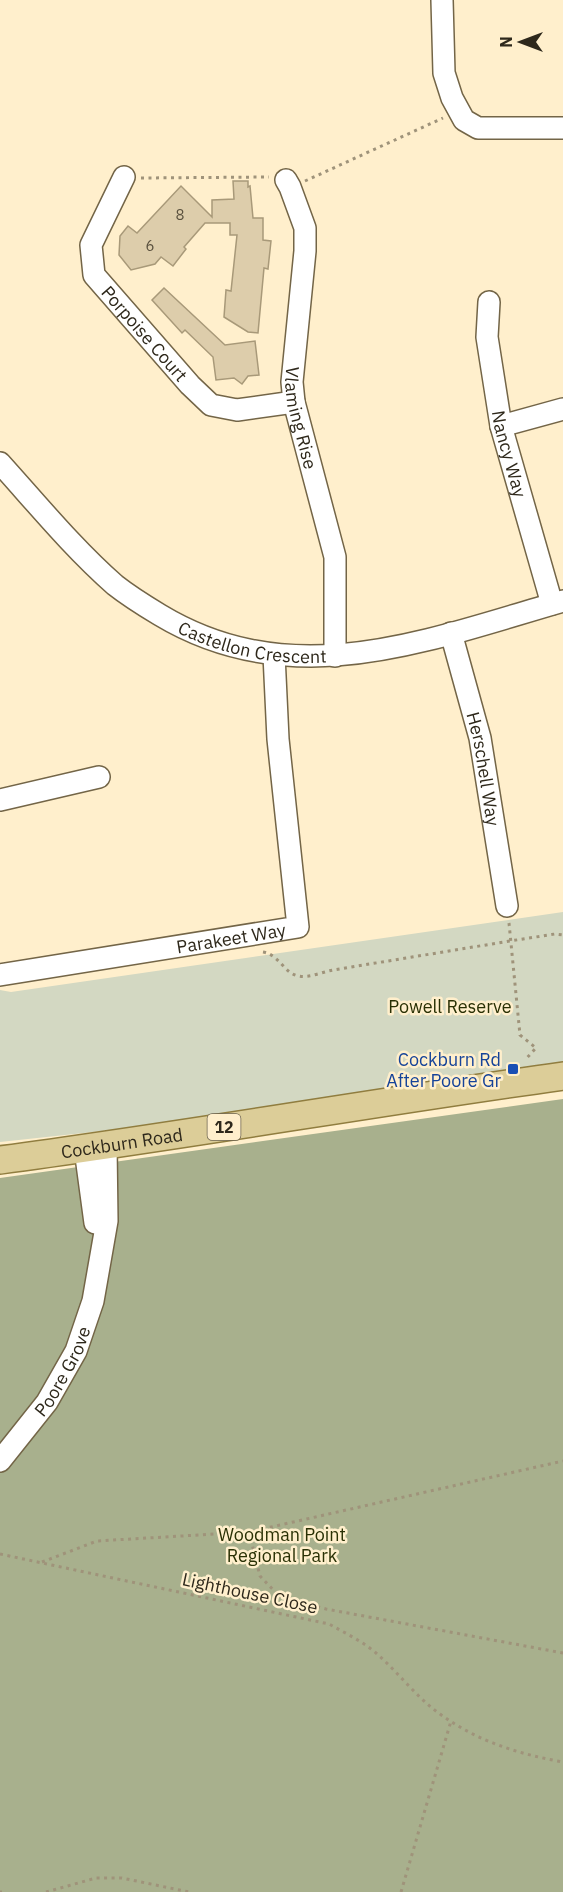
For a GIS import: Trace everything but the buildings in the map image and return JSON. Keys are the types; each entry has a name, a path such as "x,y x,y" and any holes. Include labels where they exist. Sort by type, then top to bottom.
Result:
{"main road":[{"name":"Cockburn Road","path":"0,1160 563,1076"}],"street":[{"path":"442,0 444,73 452,98 464,120 478,128 563,128"},
{"name":"Porpoise Court","path":"124,177 92,246 94,275 190,386 211,405 237,410 294,402"},
{"name":"Vlaming Rise","path":"286,180 305,228 292,382 294,402 335,557 335,656"},
{"name":"Nancy Way","path":"489,302 487,337 501,426 557,602"},
{"path":"501,426 563,410"},
{"name":"Castellon Crescent","path":"0,463 94,566 132,597 195,634 241,649 303,657 335,656 384,649 451,633 557,602"},
{"name":"Herschell Way","path":"451,633 480,738 507,906"},
{"name":"Parakeet Way","path":"0,975 298,927 278,739 274,655"},
{"path":"0,800 99,777"},
{"name":"Poore Grove","path":"0,1461 46,1402 76,1351 93,1302 98,1268 95,1147"}],"path":[{"path":"145,178 286,180 448,116"},
{"path":"255,953 265,952 276,957 297,976 304,976 510,940 563,935"},
{"path":"510,940 520,1035 536,1048 523,1063"},
{"path":"40,1562 97,1541 249,1532 563,1461"},
{"path":"249,1532 260,1576 279,1596 326,1609 563,1653"},
{"name":"Lighthouse Close","path":"0,1554 329,1624 375,1652 437,1712 466,1731 493,1744 530,1756 563,1762"},
{"path":"401,1892 451,1721"},
{"path":"46,1892 96,1878 122,1878 189,1892"}],"green space":[{"name":"Powell Reserve","path":"563,912 563,1067 158,1125 0,1142 0,990 11,992"},
{"name":"Woodman Point Regional Park","path":"563,1099 563,1892 0,1892 0,1178"}],"place":[{"name":"Cockburn Rd After Poore Gr","path":"513,1069"}]}
